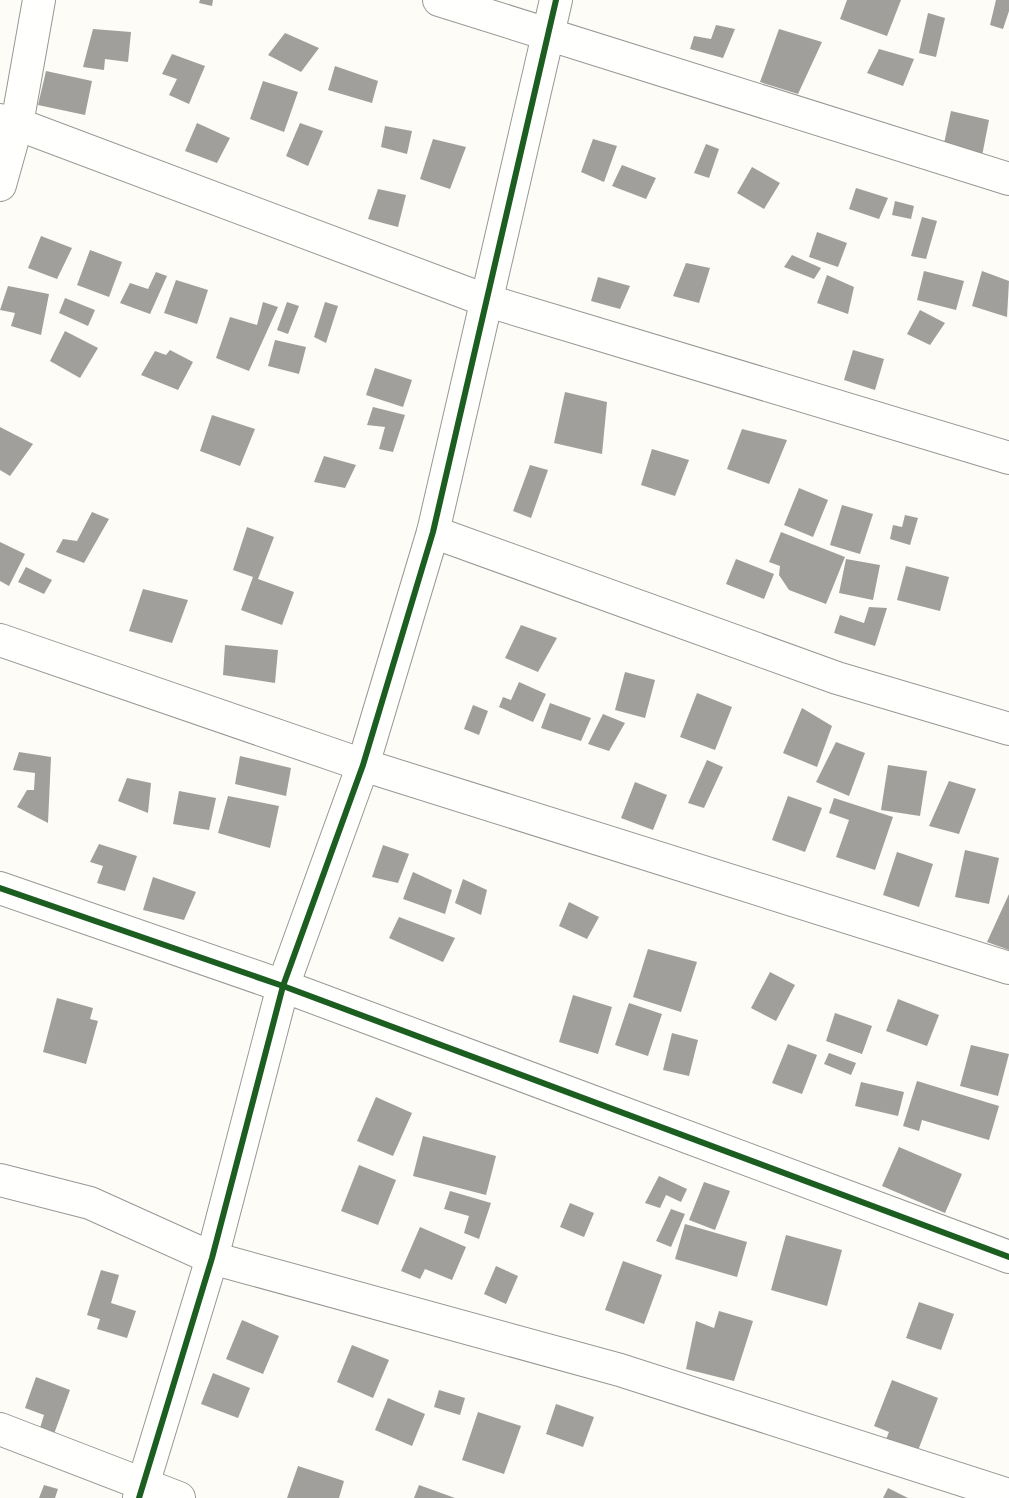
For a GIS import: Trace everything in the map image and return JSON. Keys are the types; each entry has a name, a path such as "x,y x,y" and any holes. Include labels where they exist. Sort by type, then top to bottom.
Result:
{"street":[{"path":"0,185 8,122 39,0"},
{"path":"440,0 1009,179"},
{"path":"141,1492 212,1258 283,986 363,765 433,532 556,0"},
{"path":"8,122 485,300 1009,459"},
{"path":"433,532 837,678 1009,729"},
{"path":"0,640 363,765 1009,968"},
{"path":"0,888 283,986 1009,1257"},
{"path":"0,1180 90,1203 212,1258 620,1370 1009,1495"},
{"path":"0,1429 141,1492 179,1498"}],"building":[{"path":"200,0 213,0 212,6 199,3"},
{"path":"847,0 901,0 887,36 840,19"},
{"path":"996,0 1009,0 1009,11 1003,29 990,25"},
{"path":"928,13 945,18 936,57 919,53"},
{"path":"716,25 735,29 723,58 690,49 694,36 711,39"},
{"path":"93,29 131,32 128,62 105,59 104,70 83,67"},
{"path":"779,29 822,42 798,94 760,82"},
{"path":"285,33 319,48 301,72 268,55"},
{"path":"879,49 914,59 903,86 867,73"},
{"path":"172,54 205,66 189,104 169,95 177,79 162,74"},
{"path":"335,66 378,81 372,103 328,90"},
{"path":"46,71 92,81 85,115 38,105"},
{"path":"263,81 298,92 284,132 250,119"},
{"path":"951,111 989,120 982,156 943,148"},
{"path":"197,123 230,138 217,163 185,151"},
{"path":"300,123 323,131 308,166 286,156"},
{"path":"385,126 412,131 407,154 381,147"},
{"path":"433,139 466,147 450,189 420,179"},
{"path":"593,139 617,146 604,182 581,172"},
{"path":"706,144 719,149 709,178 694,173"},
{"path":"622,165 656,178 646,199 612,186"},
{"path":"752,167 780,183 764,209 737,193"},
{"path":"856,188 888,198 879,219 849,209"},
{"path":"378,189 406,195 398,227 368,219"},
{"path":"895,201 914,206 911,219 892,215"},
{"path":"922,217 937,221 926,259 911,256"},
{"path":"817,232 847,243 838,267 809,257"},
{"path":"41,236 72,248 57,279 28,268"},
{"path":"90,250 122,262 109,297 77,285"},
{"path":"792,255 821,268 814,279 784,267"},
{"path":"686,263 710,268 699,303 673,296"},
{"path":"924,271 964,281 956,310 917,300"},
{"path":"982,271 1009,281 1007,317 972,306"},
{"path":"156,272 167,276 150,314 120,303 130,283 148,289"},
{"path":"827,275 854,287 848,314 817,303"},
{"path":"598,277 630,286 620,309 591,301"},
{"path":"176,280 208,290 197,324 164,313"},
{"path":"8,286 49,294 41,335 11,326 15,313 0,310"},
{"path":"65,298 95,310 88,326 59,313"},
{"path":"263,302 278,307 249,371 216,358 230,317 257,325"},
{"path":"287,302 299,306 288,334 277,330"},
{"path":"325,302 338,306 326,343 314,337"},
{"path":"920,310 945,323 930,345 907,334"},
{"path":"65,331 98,348 80,378 50,361"},
{"path":"275,340 306,347 299,374 268,366"},
{"path":"170,350 193,362 178,390 141,375 155,351 166,355"},
{"path":"853,350 884,359 875,390 844,380"},
{"path":"375,368 412,380 403,407 366,395"},
{"path":"565,392 607,402 602,454 554,443"},
{"path":"373,407 405,415 393,452 379,449 385,427 367,425"},
{"path":"212,415 255,429 240,466 200,451"},
{"path":"0,427 33,444 10,476 0,470"},
{"path":"742,429 787,440 769,484 727,469"},
{"path":"652,449 689,460 675,496 641,485"},
{"path":"324,456 356,465 345,488 314,482"},
{"path":"530,465 548,470 531,518 513,511"},
{"path":"799,488 828,500 813,537 784,525"},
{"path":"842,505 873,514 860,554 830,545"},
{"path":"92,512 109,519 84,563 56,552 63,539 77,541"},
{"path":"905,515 918,518 910,545 890,539 893,525 902,527"},
{"path":"247,527 274,537 258,579 294,592 282,625 241,610 253,577 233,570"},
{"path":"781,532 845,557 826,604 789,590 779,575 780,566 769,562"},
{"path":"0,542 25,554 9,586 0,581"},
{"path":"736,559 774,574 764,599 726,584"},
{"path":"846,559 880,565 873,600 839,593"},
{"path":"906,566 949,577 940,611 897,600"},
{"path":"26,567 52,580 44,594 18,582"},
{"path":"143,589 188,600 172,643 129,631"},
{"path":"869,607 887,608 875,646 834,633 840,615 864,623"},
{"path":"521,625 557,638 538,672 505,658"},
{"path":"225,645 278,650 275,683 223,675"},
{"path":"625,672 655,680 645,718 615,710"},
{"path":"519,682 546,694 533,722 499,707 503,697 511,700"},
{"path":"697,693 732,707 715,750 680,737"},
{"path":"550,703 591,718 581,741 541,728"},
{"path":"473,705 488,711 479,735 464,729"},
{"path":"802,708 832,726 817,767 783,753"},
{"path":"603,714 625,723 609,751 588,744"},
{"path":"836,742 865,753 849,796 816,782"},
{"path":"19,752 51,757 48,823 17,807 27,790 34,790 35,773 13,770"},
{"path":"240,756 291,768 286,796 235,784"},
{"path":"707,760 723,767 704,808 688,803"},
{"path":"888,765 927,771 920,816 881,810"},
{"path":"127,778 151,783 148,813 118,801"},
{"path":"949,781 976,789 959,834 929,826"},
{"path":"635,782 667,795 653,830 621,818"},
{"path":"179,791 216,798 209,830 173,824"},
{"path":"228,796 279,806 270,848 218,833"},
{"path":"788,796 822,808 805,852 772,840"},
{"path":"834,798 893,817 875,870 836,857 849,820 829,813"},
{"path":"99,844 137,856 125,891 97,883 103,866 90,862"},
{"path":"383,845 409,854 398,883 372,877"},
{"path":"965,850 999,858 989,904 955,897"},
{"path":"897,852 933,864 919,907 883,895"},
{"path":"413,872 452,890 445,914 403,899"},
{"path":"153,877 196,892 184,920 143,910"},
{"path":"463,879 487,890 481,915 455,903"},
{"path":"1009,894 1009,950 987,942"},
{"path":"569,902 599,917 587,939 559,926"},
{"path":"399,917 455,938 443,962 389,938"},
{"path":"648,949 697,962 681,1012 633,997"},
{"path":"770,972 795,985 776,1021 751,1008"},
{"path":"573,995 612,1007 598,1054 559,1042"},
{"path":"57,998 93,1008 90,1019 98,1021 86,1064 43,1052"},
{"path":"898,999 939,1015 927,1046 886,1031"},
{"path":"629,1003 662,1014 648,1056 615,1045"},
{"path":"835,1013 872,1026 862,1054 826,1041"},
{"path":"672,1033 698,1040 689,1076 663,1070"},
{"path":"788,1044 817,1055 802,1094 772,1083"},
{"path":"971,1045 1009,1054 998,1096 960,1086"},
{"path":"829,1053 856,1063 851,1075 824,1064"},
{"path":"917,1081 999,1106 989,1140 922,1120 919,1131 903,1126"},
{"path":"861,1082 904,1092 898,1116 855,1106"},
{"path":"376,1097 412,1113 393,1156 357,1141"},
{"path":"423,1136 496,1156 486,1195 413,1176"},
{"path":"899,1147 962,1174 945,1213 882,1186"},
{"path":"359,1165 396,1180 378,1225 341,1211"},
{"path":"659,1176 687,1189 681,1202 666,1195 660,1208 645,1203"},
{"path":"704,1182 730,1191 715,1230 689,1220"},
{"path":"450,1191 491,1203 479,1239 464,1233 469,1216 444,1209"},
{"path":"570,1203 594,1213 584,1237 560,1227"},
{"path":"671,1209 685,1214 671,1247 656,1241"},
{"path":"685,1224 747,1242 737,1277 675,1259"},
{"path":"420,1227 466,1247 452,1280 425,1269 420,1279 401,1271"},
{"path":"786,1235 842,1250 827,1306 771,1290"},
{"path":"623,1261 662,1275 644,1324 605,1310"},
{"path":"496,1266 518,1276 506,1304 484,1294"},
{"path":"101,1270 119,1275 111,1303 136,1311 127,1338 97,1329 100,1319 87,1315"},
{"path":"919,1302 954,1314 941,1350 906,1338"},
{"path":"719,1311 753,1321 734,1381 686,1369 696,1321 714,1328"},
{"path":"242,1320 279,1336 263,1374 226,1359"},
{"path":"352,1345 389,1360 373,1398 337,1382"},
{"path":"213,1373 250,1388 238,1418 201,1404"},
{"path":"36,1377 70,1390 54,1434 40,1428 44,1415 25,1408"},
{"path":"892,1380 938,1398 914,1461 882,1449 889,1432 874,1426"},
{"path":"439,1390 465,1398 460,1415 434,1407"},
{"path":"388,1398 425,1414 412,1446 375,1430"},
{"path":"556,1404 594,1417 583,1447 546,1434"},
{"path":"478,1412 521,1426 504,1474 462,1460"},
{"path":"298,1466 344,1481 339,1498 287,1498"},
{"path":"44,1485 58,1489 55,1498 39,1498"},
{"path":"419,1485 455,1498 414,1498"},
{"path":"888,1488 908,1498 883,1498"}],"cycle path":[{"path":"139,1498 212,1258 283,986 363,765 433,532 556,0"},
{"path":"0,888 283,986 1009,1257"}]}
